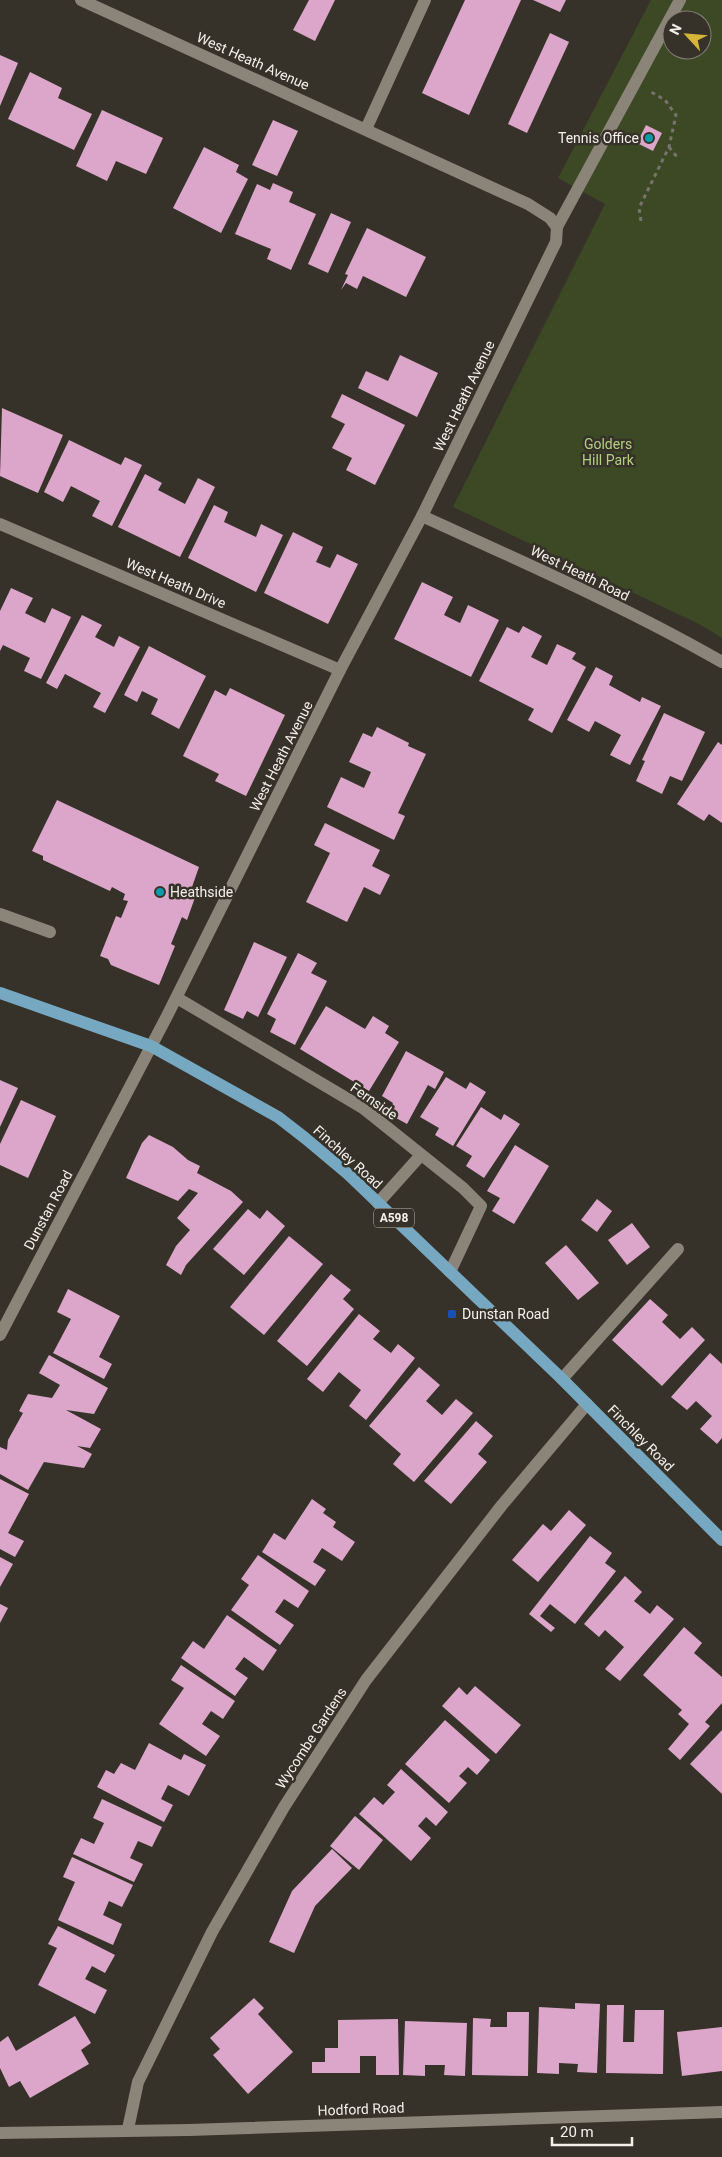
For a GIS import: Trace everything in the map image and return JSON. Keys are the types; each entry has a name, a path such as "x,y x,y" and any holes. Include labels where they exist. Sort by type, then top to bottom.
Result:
{"main road":[{"name":"Finchley Road","path":"0,993 151,1046 278,1117 341,1168 378,1203 562,1379 722,1540"}],"street":[{"name":"West Heath Avenue","path":"80,0 528,204 550,218 557,227 556,242 422,516 340,670 177,998 151,1046"},
{"path":"366,129 425,0"},
{"path":"557,227 680,0"},
{"name":"West Heath Road","path":"422,516 554,577 689,643 722,662"},
{"name":"West Heath Drive","path":"0,524 340,670"},
{"path":"0,914 50,932"},
{"name":"Fernside","path":"177,998 363,1108 463,1188 481,1206 450,1272"},
{"name":"Dunstan Road","path":"0,1335 151,1046"},
{"path":"378,1203 421,1155"},
{"path":"562,1379 678,1249"},
{"name":"Wycombe Gardens","path":"128,2129 138,2082 212,1932 284,1807 366,1680 502,1505 587,1404"},
{"name":"Hodford Road","path":"0,2133 128,2129 189,2130 722,2112"}],"path":[{"path":"641,221 639,208 668,146 676,116 665,100 647,89"},
{"path":"668,146 677,157"}],"green space":[{"name":"Golders Hill Park","path":"651,0 722,0 722,638 701,625 453,507 605,204 558,178"}],"building":[{"path":"309,0 335,0 315,41 293,30"},
{"path":"465,0 521,0 469,115 422,93"},
{"path":"533,0 566,0 560,12"},
{"path":"550,33 569,42 527,133 508,124"},
{"path":"0,55 18,63 0,106"},
{"path":"30,72 62,88 58,98 92,114 74,150 8,119"},
{"path":"102,110 163,138 146,174 116,161 107,181 76,166"},
{"path":"273,120 298,131 277,176 252,165"},
{"name":"Tennis Office","path":"646,125 662,133 653,151 637,143"},
{"path":"204,147 239,165 236,172 248,179 221,233 173,208"},
{"path":"273,183 293,192 289,202 316,214 291,270 267,259 271,249 235,234 257,184 270,190"},
{"path":"331,213 351,222 328,273 308,264"},
{"path":"367,228 426,257 406,297 363,276 357,289 346,283 341,290 348,275 345,274"},
{"path":"400,355 438,373 417,417 358,388 366,371 388,381"},
{"path":"342,394 405,425 375,485 346,470 352,458 332,448 345,424 331,417"},
{"path":"2,408 63,435 38,493 0,476"},
{"path":"69,440 121,465 125,457 142,465 112,526 92,516 100,501 71,486 63,502 44,492"},
{"path":"145,474 162,483 158,490 185,504 198,478 215,487 180,557 118,527"},
{"path":"214,505 228,512 224,522 256,537 261,524 283,535 256,592 188,558"},
{"path":"293,532 323,547 316,562 330,568 337,554 358,564 328,624 264,593"},
{"path":"422,582 453,597 444,615 460,623 468,605 499,620 471,677 394,639"},
{"path":"11,588 33,598 25,613 45,623 52,608 71,617 41,679 24,671 30,658 3,645 0,651 0,611"},
{"path":"82,615 102,625 95,637 114,647 119,636 140,647 105,713 93,707 101,693 65,674 57,689 46,683"},
{"path":"523,626 542,636 531,657 547,665 557,644 576,653 572,659 586,667 552,733 528,720 534,709 479,681 507,627 519,633"},
{"path":"149,646 206,676 179,729 151,714 158,699 142,691 137,702 124,695"},
{"path":"596,667 613,676 609,685 640,702 642,697 661,706 630,765 610,755 621,735 595,721 589,732 567,720"},
{"path":"230,688 285,715 246,796 215,781 219,774 183,756 215,690 226,696"},
{"path":"664,713 705,732 682,781 670,776 662,794 636,781 645,761 642,760"},
{"path":"377,727 409,743 408,746 426,754 398,813 405,816 394,840 327,807 341,777 364,788 371,772 349,762 363,733 372,737"},
{"path":"718,742 722,745 722,823 709,814 704,821 677,804"},
{"name":"Heathside","path":"57,800 199,867 192,887 198,889 187,920 182,917 171,944 175,946 159,985 111,965 108,959 100,956 116,916 121,918 128,901 123,900 125,894 112,887 110,891 43,860 43,856 32,851"},
{"path":"325,823 380,850 372,866 390,875 380,895 364,887 347,922 306,902 330,853 314,845"},
{"path":"254,942 287,957 258,1017 247,1011 243,1019 224,1010"},
{"path":"298,953 317,963 311,973 327,981 295,1045 270,1032 276,1019 267,1014"},
{"path":"326,1006 365,1029 373,1016 389,1026 385,1033 399,1042 369,1091 300,1049"},
{"path":"406,1051 444,1072 435,1089 428,1085 407,1124 387,1113 393,1103 382,1096"},
{"path":"446,1077 466,1089 470,1082 486,1092 453,1146 435,1135 439,1128 420,1117"},
{"path":"0,1080 18,1088 0,1127"},
{"path":"21,1100 56,1116 28,1178 0,1165 0,1144"},
{"path":"481,1107 501,1120 504,1114 520,1124 484,1178 466,1166 472,1156 456,1146"},
{"path":"149,1135 173,1147 188,1160 200,1166 197,1173 231,1191 243,1202 186,1265 181,1275 166,1265 176,1246 190,1230 177,1218 198,1193 189,1189 178,1201 126,1178 142,1143"},
{"path":"515,1145 549,1166 514,1224 492,1211 500,1198 487,1191"},
{"path":"597,1199 612,1211 597,1232 581,1220"},
{"path":"248,1209 260,1219 267,1210 285,1226 244,1275 213,1249"},
{"path":"632,1223 650,1247 627,1265 608,1240"},
{"path":"289,1236 323,1264 264,1335 230,1307"},
{"path":"566,1245 599,1283 578,1300 545,1263"},
{"path":"331,1274 351,1290 343,1299 354,1309 307,1366 277,1341"},
{"path":"68,1289 120,1316 99,1357 112,1364 104,1379 53,1353 71,1319 57,1312"},
{"path":"650,1299 668,1315 662,1322 680,1339 692,1327 705,1340 662,1386 612,1340"},
{"path":"359,1314 380,1331 373,1339 391,1353 398,1344 415,1358 366,1420 349,1406 361,1390 339,1372 323,1392 307,1379"},
{"path":"710,1353 722,1364 722,1438 717,1444 700,1429 712,1416 696,1401 687,1410 671,1397"},
{"path":"49,1355 108,1388 94,1414 66,1410 101,1429 90,1448 77,1446 92,1454 84,1468 44,1462 28,1490 0,1474 0,1447 7,1450 8,1440 23,1413 19,1411 28,1394 52,1398 60,1385 39,1373"},
{"path":"419,1367 440,1385 426,1401 442,1415 456,1399 473,1413 414,1482 393,1464 401,1454 369,1426"},
{"path":"476,1421 493,1436 478,1454 487,1462 451,1504 424,1481"},
{"path":"0,1479 29,1494 8,1533 24,1541 15,1557 0,1549"},
{"path":"312,1499 326,1509 323,1513 336,1522 333,1527 355,1542 342,1561 322,1548 313,1562 326,1570 315,1586 262,1552 274,1533 285,1540"},
{"path":"569,1510 586,1525 538,1582 512,1560 543,1524 551,1531"},
{"path":"590,1536 612,1553 605,1563 616,1571 575,1624 550,1604 540,1616 555,1628 551,1632 529,1614"},
{"path":"258,1555 309,1591 298,1608 284,1599 275,1612 294,1625 280,1645 231,1610 249,1585 241,1579"},
{"path":"0,1557 13,1564 0,1587"},
{"path":"625,1576 642,1592 634,1601 650,1614 657,1605 674,1619 620,1681 605,1669 624,1647 605,1630 599,1637 584,1624"},
{"path":"0,1604 8,1608 0,1623"},
{"path":"227,1615 277,1650 263,1671 244,1657 235,1669 248,1678 235,1696 181,1658 193,1641 204,1649"},
{"path":"684,1627 702,1643 694,1653 722,1677 722,1703 705,1722 710,1726 680,1760 668,1749 689,1724 678,1714 682,1710 643,1675"},
{"path":"181,1665 235,1701 223,1719 211,1711 202,1724 220,1736 206,1756 159,1724 184,1688 171,1680"},
{"path":"475,1686 521,1725 496,1754 442,1706 459,1687 467,1695"},
{"path":"445,1720 490,1760 477,1775 468,1767 459,1776 467,1783 449,1803 405,1764"},
{"path":"722,1730 722,1794 690,1764"},
{"path":"149,1743 181,1760 184,1754 206,1765 189,1796 168,1785 161,1799 173,1805 164,1822 97,1787 106,1770 114,1774 121,1763 135,1770"},
{"path":"401,1769 448,1812 436,1826 426,1817 418,1826 431,1838 411,1861 359,1814 374,1797 383,1805 395,1792 387,1785"},
{"path":"102,1799 162,1827 152,1847 138,1841 130,1858 143,1864 134,1882 73,1854 81,1838 94,1844 104,1823 93,1818"},
{"path":"355,1816 383,1840 359,1870 330,1846"},
{"path":"332,1849 352,1868 315,1906 294,1953 269,1942 292,1891"},
{"path":"72,1857 133,1885 122,1907 109,1901 103,1915 122,1924 113,1945 58,1920 75,1882 63,1877"},
{"path":"58,1926 115,1955 105,1973 92,1966 85,1979 107,1990 95,2014 38,1985 57,1948 48,1944"},
{"path":"254,1998 264,2008 258,2014 293,2052 248,2094 213,2055 220,2049 210,2038"},
{"path":"575,2003 600,2004 597,2073 577,2072 578,2064 559,2063 559,2074 537,2073 539,2007 575,2009"},
{"path":"607,2005 624,2005 623,2042 634,2042 635,2010 664,2010 663,2074 606,2073"},
{"path":"507,2012 529,2012 528,2076 472,2075 473,2018 491,2019 490,2027 507,2027"},
{"path":"75,2016 91,2043 81,2050 89,2064 30,2098 20,2081 9,2087 0,2068 0,2042 8,2036 16,2051"},
{"path":"398,2019 399,2075 376,2075 376,2056 360,2056 360,2073 312,2073 312,2062 325,2062 325,2048 338,2048 338,2020"},
{"path":"405,2021 467,2023 465,2076 444,2075 445,2065 425,2065 425,2076 403,2075"},
{"path":"722,2027 722,2071 682,2076 677,2032"}],"place":[{"name":"Tennis Office","path":"649,138"},
{"name":"Heathside","path":"160,892"},
{"name":"Dunstan Road","path":"452,1314"}]}
